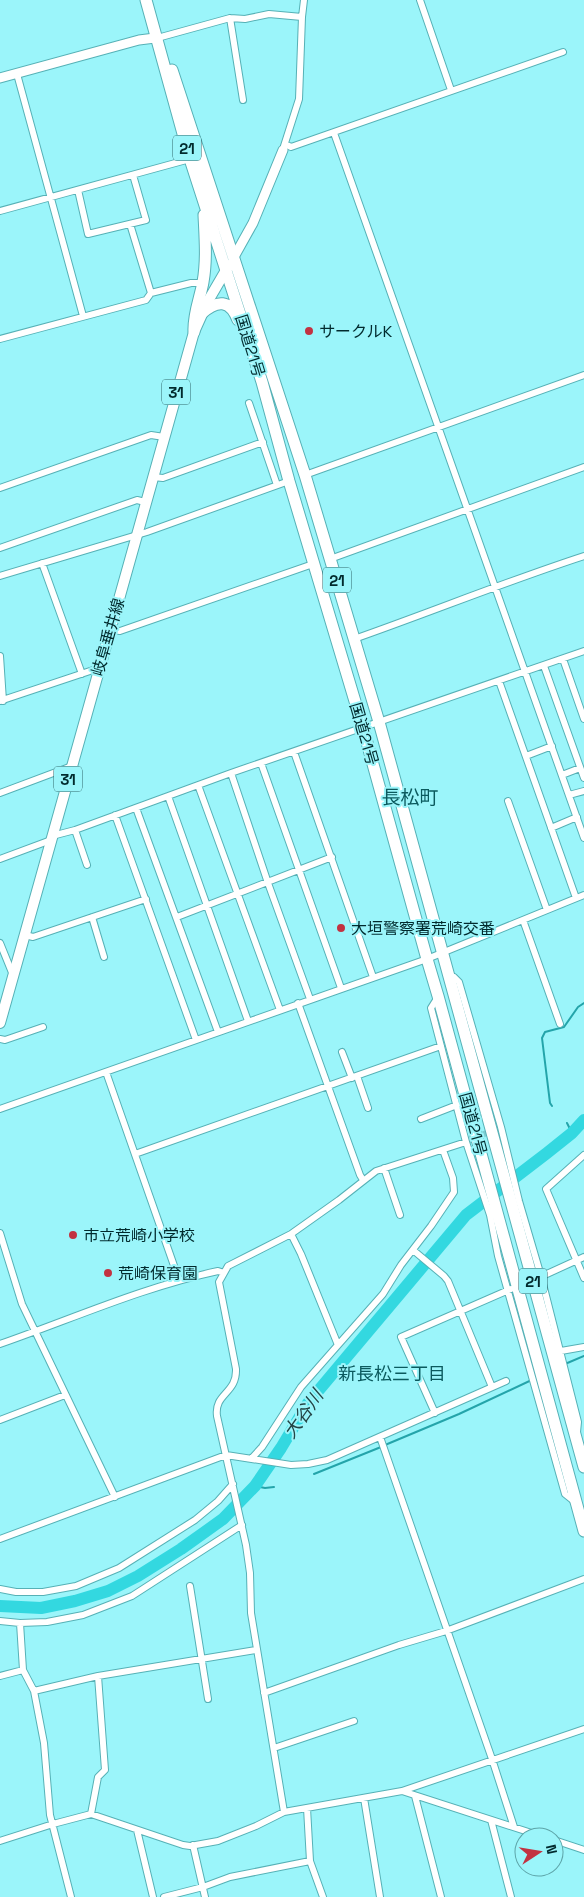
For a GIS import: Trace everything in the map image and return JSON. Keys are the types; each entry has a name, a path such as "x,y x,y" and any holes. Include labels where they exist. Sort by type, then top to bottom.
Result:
{"highway":[{"name":"国道21号","path":"147,0 190,160 262,382 288,482 363,728 438,996 483,1177 536,1372 546,1390 584,1531"},
{"name":"国道21号","path":"158,37 234,258 305,475 379,722 441,954 505,1164 555,1362 584,1467"},
{"name":"21","path":"194,332 193,320 203,283 206,240 204,214 197,179"},
{"name":"21","path":"202,313 211,305 218,303 229,306 235,312 250,358 262,382"}],"main road":[{"name":"岐阜垂井線","path":"0,1023 194,332 202,313 234,258"}],"street":[{"path":"234,258 252,223 284,147 299,98 304,0"},
{"path":"420,0 452,90"},
{"path":"0,78 139,40 158,37 230,18 245,19 270,14 302,17"},
{"path":"230,18 243,100"},
{"path":"284,147 291,148 563,52"},
{"path":"17,74 83,316"},
{"path":"334,133 494,589 584,838"},
{"path":"0,211 190,160"},
{"path":"78,190 88,234 146,220 133,175"},
{"path":"130,224 152,293"},
{"path":"0,340 146,300 152,293 191,283 203,283"},
{"path":"305,475 584,375"},
{"path":"249,403 277,485"},
{"path":"0,488 151,435 164,437"},
{"path":"153,477 163,478 263,442"},
{"path":"330,559 466,508 584,467"},
{"path":"0,576 136,534 288,482"},
{"path":"0,548 137,500 145,502"},
{"path":"354,639 494,589 533,572 584,556"},
{"path":"42,563 82,674"},
{"path":"110,630 120,631 313,564"},
{"path":"0,859 51,838 231,773 584,651"},
{"path":"0,656 2,701 99,668"},
{"path":"563,659 584,719"},
{"path":"544,666 581,765 584,778"},
{"path":"499,681 576,898"},
{"path":"526,756 552,746"},
{"path":"294,752 373,976"},
{"path":"261,763 341,988"},
{"path":"562,774 581,765"},
{"path":"0,793 72,766"},
{"path":"231,773 310,999"},
{"path":"198,785 280,1010"},
{"path":"569,796 584,791"},
{"path":"168,796 248,1021"},
{"path":"508,802 547,910"},
{"path":"136,808 218,1032"},
{"path":"115,815 196,1040"},
{"path":"551,828 577,818"},
{"path":"75,830 87,865"},
{"path":"177,917 332,857"},
{"path":"0,1109 373,976 441,954 584,895"},
{"path":"25,935 34,937 146,899"},
{"path":"92,917 104,957"},
{"path":"523,920 560,1024"},
{"path":"0,943 14,976"},
{"path":"438,996 431,1008 466,1142 483,1177"},
{"path":"298,1004 363,1180"},
{"path":"0,1039 5,1040 43,1027"},
{"path":"135,1154 442,1046"},
{"path":"342,1052 368,1108"},
{"path":"106,1072 179,1280"},
{"path":"421,1119 457,1105"},
{"path":"284,1812 256,1650 251,1612 250,1573 216,1408 219,1400 233,1386 237,1378 219,1282 228,1266 291,1234 376,1171 466,1142"},
{"path":"255,1459 301,1387 378,1300 415,1251 454,1192 453,1178 443,1150"},
{"path":"584,1155 546,1189 584,1278"},
{"path":"384,1168 400,1215"},
{"path":"514,1200 561,1351 578,1422 575,1436"},
{"path":"493,1212 498,1256 536,1372 534,1384 566,1494 576,1502"},
{"path":"0,1233 17,1291 115,1497"},
{"path":"291,1234 302,1254 338,1345"},
{"path":"415,1251 448,1281 492,1387"},
{"path":"539,1277 584,1257"},
{"path":"0,1344 34,1330 179,1280 218,1271 224,1273"},
{"path":"435,1413 401,1337 510,1290"},
{"path":"561,1351 584,1347"},
{"path":"0,1538 226,1455 287,1464 308,1464 327,1460 506,1381"},
{"path":"0,1420 65,1395"},
{"path":"380,1437 514,1827"},
{"path":"0,1589 16,1592 43,1592 76,1586 119,1568 195,1520 218,1502 233,1486"},
{"path":"0,1621 20,1623 47,1622 83,1615 132,1596 241,1523"},
{"path":"264,1693 399,1645 446,1631 584,1579"},
{"path":"190,1586 208,1700"},
{"path":"20,1623 23,1670 34,1691 44,1743 50,1815 71,1897"},
{"path":"34,1691 98,1676 256,1650"},
{"path":"0,1676 23,1670"},
{"path":"91,1814 98,1777 105,1770 98,1676"},
{"path":"274,1748 354,1721"},
{"path":"0,1841 91,1814 183,1845 194,1845 229,1837 284,1812 402,1791 584,1729"},
{"path":"402,1791 514,1827"},
{"path":"414,1796 441,1897"},
{"path":"364,1798 380,1897"},
{"path":"307,1808 310,1861 323,1897"},
{"path":"491,1820 511,1897"},
{"path":"136,1830 153,1897"},
{"path":"564,1843 584,1850"},
{"path":"194,1845 205,1897"},
{"path":"164,1897 203,1887 230,1877 310,1861"}],"waterway":[{"path":"552,1106 550,1103 542,1038 545,1032 564,1027 578,1007 584,1003"},
{"name":"大谷川","path":"0,1606 41,1608 75,1601 108,1591 138,1576 181,1549 223,1519 255,1486 308,1403 466,1215 572,1133 584,1120"},
{"path":"567,1123 572,1133"},
{"path":"565,1364 584,1356"},
{"path":"385,1445 459,1414 538,1377"},
{"path":"314,1474 381,1447"},
{"path":"255,1486 274,1487"}],"tunnel":[{"path":"466,1142 493,1130"}],"place":[{"name":"サークルK","path":"309,331"},
{"name":"大垣警察署荒崎交番","path":"341,928"},
{"name":"市立荒崎小学校","path":"73,1235"},
{"name":"荒崎保育園","path":"108,1273"}],"district":[{"name":"長松町","path":"410,797"},
{"name":"新長松三丁目","path":"392,1373"}]}
